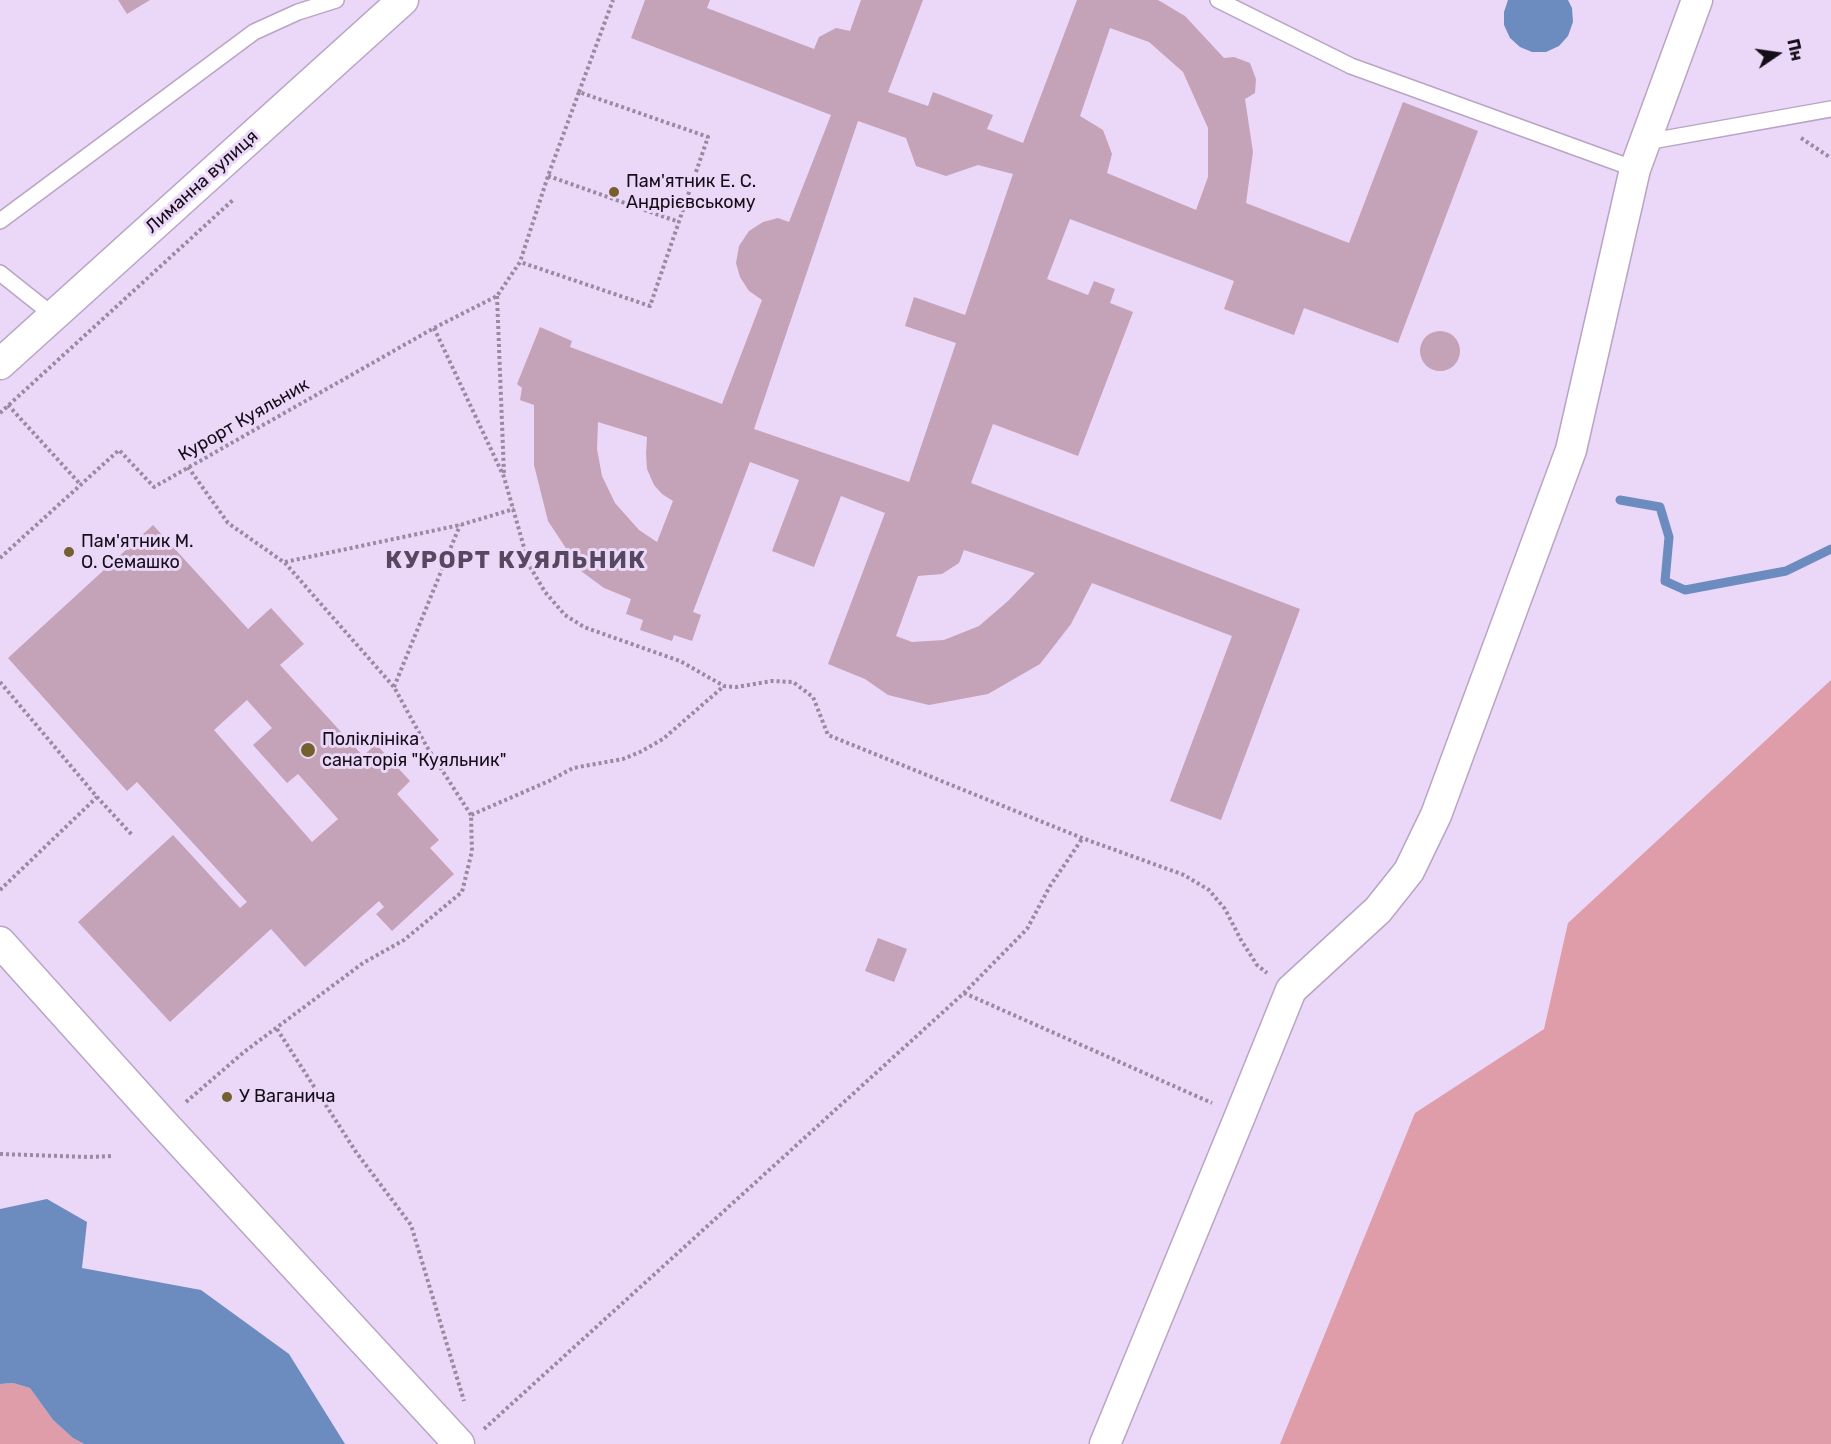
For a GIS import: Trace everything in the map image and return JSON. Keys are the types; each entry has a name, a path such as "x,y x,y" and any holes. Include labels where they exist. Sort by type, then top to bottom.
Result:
{"street":[{"path":"1105,1444 1291,990 1378,910 1409,872 1436,815 1570,450 1635,169 1697,0"},
{"name":"Лиманна вулиця","path":"0,364 396,1"},
{"path":"0,942 162,1122 472,1437"}],"lane":[{"path":"0,221 254,32 298,12 336,0"},
{"path":"1218,0 1351,66 1635,169"},
{"path":"1646,142 1831,110"},
{"path":"0,273 54,316"}],"path":[{"name":"Курорт Куяльник","path":"0,558 119,450 154,487 434,328 497,296 520,262 548,176 613,0"},
{"path":"520,262 650,306 708,137 579,92"},
{"path":"548,176 678,222"},
{"path":"497,296 504,477"},
{"path":"434,328 504,477 529,565 545,592 565,615 584,627 680,661 724,686 736,687 772,681 793,682 813,697 828,735 1082,838 1184,875 1209,890 1225,909 1240,940 1257,965 1291,990"},
{"path":"8,405 81,484"},
{"path":"162,1122 244,1052 363,963 404,940 462,892 472,851 471,815 427,747 394,687 285,562 228,523 188,467"},
{"path":"285,562 460,525 514,509"},
{"path":"394,687 460,525"},
{"path":"0,682 132,835"},
{"path":"471,815 573,768 623,759 640,752 663,739 724,686"},
{"path":"0,890 97,797"},
{"path":"472,1437 964,993 1027,929 1050,886 1082,838"},
{"path":"964,993 1240,1116"},
{"path":"277,1029 356,1152 411,1225 465,1403"},
{"path":"0,1154 112,1156"}],"shaded area":[{"path":"1831,680 1831,1444 1280,1444 1415,1113 1544,1029 1568,923"},
{"path":"13,1383 30,1388 53,1420 73,1438 84,1444 0,1444 0,1384"}],"water":[{"path":"1508,0 1568,0 1572,8 1573,22 1568,36 1559,46 1546,52 1532,52 1520,47 1510,38 1504,25 1504,12"},
{"path":"47,1199 87,1222 82,1268 201,1290 289,1354 345,1444 84,1444 73,1438 53,1420 30,1388 13,1383 0,1384 0,1209"}],"building":[{"path":"118,0 150,0 127,14"},
{"path":"645,0 710,0 707,8 814,49 819,37 836,28 850,31 861,0 923,0 888,92 928,106 933,92 993,115 987,129 1023,143 1077,0 1158,0 1185,16 1224,58 1234,57 1250,63 1256,79 1255,93 1245,99 1253,152 1246,203 1349,243 1403,102 1478,131 1398,343 1304,308 1294,335 1224,309 1234,281 1070,219 1047,279 1088,295 1094,281 1115,289 1110,303 1133,312 1078,456 993,424 971,483 1300,609 1221,820 1170,801 1232,636 1092,583 1071,624 1040,664 988,694 929,705 888,695 865,679 828,664 885,513 841,496 814,567 772,551 799,480 750,462 693,612 701,615 692,641 674,635 672,641 640,630 643,620 626,614 631,599 604,588 581,571 548,521 534,465 534,405 520,400 522,388 517,384 540,327 572,341 570,347 722,404 762,300 749,291 740,277 736,263 739,246 749,231 763,222 778,218 789,222 831,115 631,38","holes":["1110,28 1149,42 1183,72 1208,128 1208,177 1196,210 1107,173 1112,154 1103,130 1080,116","858,121 906,138 916,166 946,176 978,165 1013,174 965,315 914,297 905,326 956,343 909,482 754,429","598,422 647,437 647,469 654,485 673,501 657,542 639,530 615,503 602,476 597,449","964,550 1035,573 979,626 944,640 912,642 896,636 918,576 942,574 959,563"]},
{"path":"1440,331 1448,332 1454,337 1459,343 1459,359 1454,365 1448,370 1440,371 1432,370 1426,365 1421,359 1420,351 1421,343 1426,337 1432,332"},
{"name":"Поліклініка санаторія \"Куяльник\"","path":"153,525 248,629 271,608 304,644 280,665 363,756 376,744 410,781 397,794 439,840 430,848 454,874 392,931 376,914 384,907 379,901 305,967 271,929 170,1022 78,922 173,835 240,908 247,902 137,782 127,791 8,658","holes":["247,700 272,728 253,745 287,783 298,774 338,819 312,842 214,730"]},
{"path":"878,938 907,949 894,982 865,971"}],"waterway":[{"path":"1620,500 1660,507 1669,537 1665,581 1685,590 1786,571 1831,549"}],"place":[{"name":"Пам'ятник Е. С. Андрієвському","path":"614,192"},
{"name":"Пам'ятник М. О. Семашко","path":"69,552"},
{"name":"Поліклініка санаторія \"Куяльник\"","path":"308,750"},
{"name":"У Ваганича","path":"227,1097"}],"district":[{"name":"КУРОРТ КУЯЛЬНИК","path":"516,561"}]}
